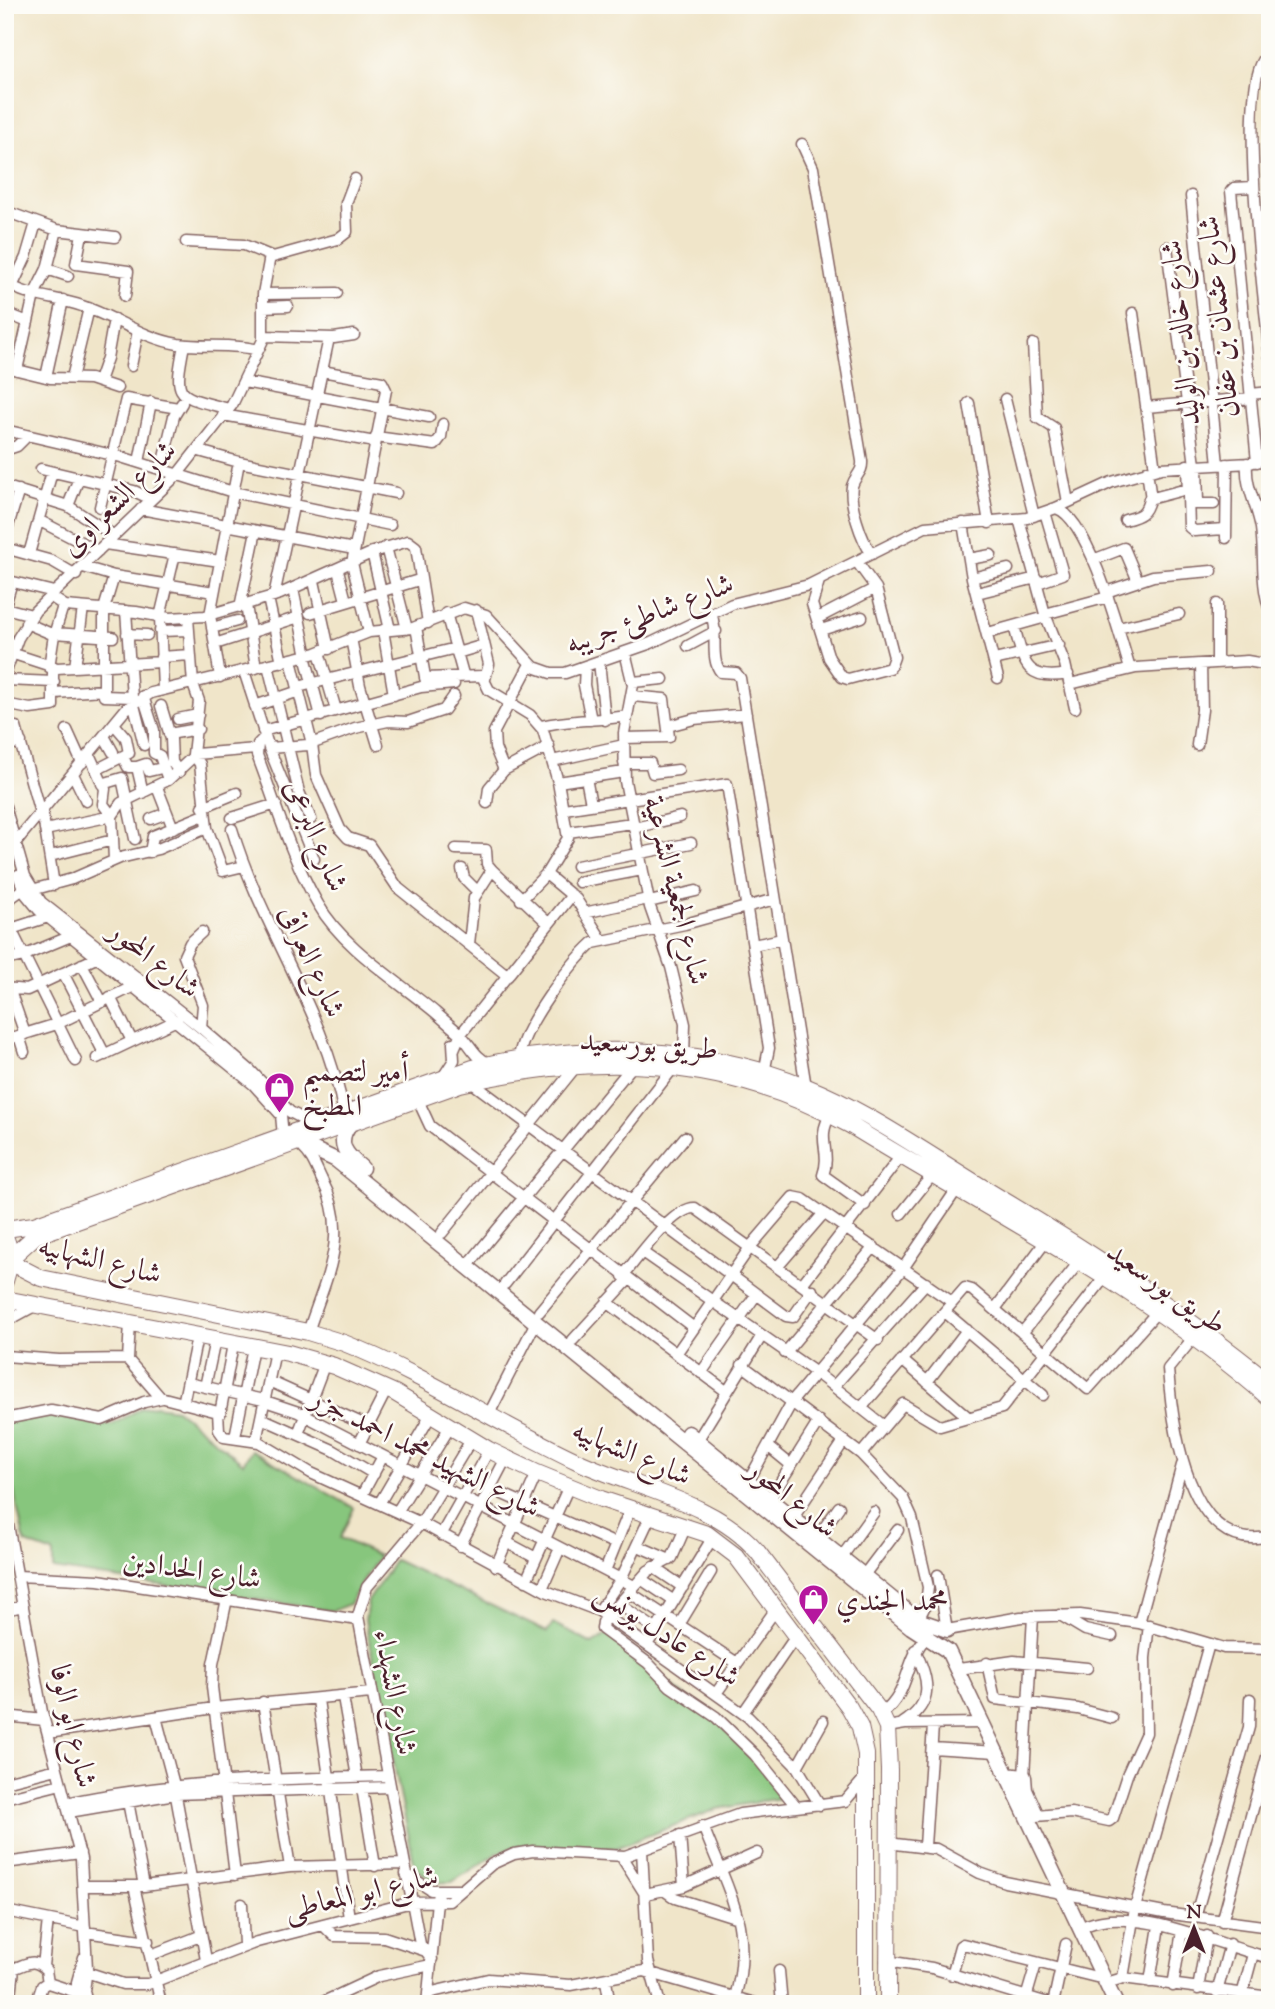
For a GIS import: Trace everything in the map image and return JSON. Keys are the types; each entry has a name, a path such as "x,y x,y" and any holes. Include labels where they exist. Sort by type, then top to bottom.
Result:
{"highway":[{"name":"طريق بورسعيد","path":"293,1141 314,1125 347,1119 471,1082 518,1062 579,1051 764,1073 808,1093 901,1156 1080,1261 1158,1311 1270,1399"},
{"name":"طريق بورسعيد","path":"5,1229 34,1225 293,1141 443,1077 490,1064 679,1062 747,1082 808,1093"},
{"name":"طريق بورسعيد","path":"829,1108 1118,1271 1202,1328 1270,1383"},
{"name":"طريق بورسعيد","path":"12,1260 35,1236 168,1181"},
{"path":"5,1236 12,1260 5,1281"},
{"name":"شارع الشهابيه","path":"12,1260 41,1278 308,1332 356,1347 598,1470 709,1514 739,1532 757,1550 889,1722"},
{"name":"شارع الشهابيه","path":"5,1299 325,1363 387,1389 471,1440 533,1471 630,1509 713,1537 736,1556 839,1694 862,1733 865,1777 866,2003"},
{"path":"177,1333 196,1325 198,1317 191,1309"},
{"path":"224,1342 221,1329 230,1317"},
{"path":"425,1411 419,1392 430,1384"},
{"path":"533,1471 542,1457 534,1439"},
{"path":"839,1694 856,1681"},
{"path":"866,2003 877,1998 888,2002 886,1961 889,1722"},
{"path":"865,1979 887,1978"}],"main road":[{"name":"شارع المحور","path":"347,1119 342,1138 347,1156 442,1233 537,1317 862,1579 918,1619 947,1630"},
{"name":"شارع المحور","path":"293,1141 332,1157 505,1284 537,1317 573,1340 697,1440 723,1467 770,1499 841,1558 926,1637 948,1651 959,1669 1006,1776 1125,2004"},
{"path":"1006,1776 1024,1777"},
{"name":"شارع المحور","path":"1024,1777 1026,1794 1069,1896 1087,1925 1109,1975 1116,2004"}],"street":[{"path":"1270,54 1259,65 1252,121 1253,187 1270,357"},
{"path":"802,144 814,171 862,461 862,471 852,489 857,523 872,554"},
{"path":"186,243 244,245 270,256 321,245 345,235 346,203 355,179"},
{"name":"شارع عثمان بن عفان","path":"1253,187 1234,188 1231,191 1251,396 1252,462 1248,490 1261,527 1270,610"},
{"name":"شارع خالد بن الوليد","path":"1191,196 1212,401 1222,464 1226,533 1191,529 1193,504"},
{"path":"5,211 57,230 115,237"},
{"path":"36,223 8,284 34,295 89,308 138,331 184,345 235,346 258,350"},
{"path":"57,230 47,269 34,295 28,322 11,368 46,377 99,381 117,388"},
{"path":"82,234 76,264 128,271 125,296"},
{"path":"1167,247 1187,403 1193,465 1193,504"},
{"path":"270,256 263,294 264,336 329,338 354,335"},
{"path":"47,269 68,276"},
{"path":"263,294 337,293"},
{"path":"46,377 63,300"},
{"path":"263,307 288,306"},
{"path":"72,378 89,308"},
{"path":"5,313 28,322"},
{"path":"1125,520 1142,515 1151,499 1146,407 1133,313"},
{"path":"99,381 107,358 114,319"},
{"path":"131,366 138,331"},
{"name":"شارع الشعراوى","path":"5,673 9,652 29,619 199,451 244,383 264,336"},
{"path":"329,338 271,597 274,625 307,721 316,775 342,832 372,847 398,888 508,976"},
{"path":"1033,344 1037,417 1054,428 1068,502"},
{"path":"184,345 178,387 184,396 226,412 309,430 376,440 435,444 441,437 443,424"},
{"path":"322,371 382,382 386,390 352,563 369,632"},
{"path":"244,383 429,416"},
{"path":"1146,407 1270,392"},
{"path":"100,507 125,399 178,408 195,400"},
{"path":"977,593 1063,574 1045,512 1005,399"},
{"path":"139,462 151,402"},
{"path":"969,403 989,523"},
{"path":"161,470 178,408"},
{"path":"5,430 139,462 233,492 390,525"},
{"path":"5,450 17,446 27,436"},
{"path":"199,451 239,462 396,494"},
{"name":"شارع شاطئ جريبه","path":"476,610 488,618 530,664 556,674 599,662 672,634 711,614 747,600 792,591 819,581 925,527 1019,519 1045,512 1107,484 1151,470 1252,462 1270,457"},
{"path":"219,677 210,615 239,462"},
{"path":"1193,465 1187,489 1193,504"},
{"path":"29,554 47,498 46,470 138,492 151,499"},
{"path":"68,506 79,478"},
{"path":"5,536 14,489 68,506 105,543"},
{"path":"1151,499 1187,489"},
{"path":"1193,504 1214,504"},
{"path":"141,509 354,549"},
{"path":"1045,512 1070,516 1107,594 1129,669"},
{"path":"1019,519 1046,615 1059,645 1075,708"},
{"path":"40,521 105,543 220,561"},
{"path":"963,523 972,578 998,678"},
{"path":"256,531 243,606 262,667 276,698 299,792 311,819"},
{"path":"108,637 54,634 5,607 9,581 52,594 63,606 188,618 210,615 271,597 314,581 372,552 404,541 413,543 428,623"},
{"path":"386,547 422,658 426,682"},
{"path":"5,548 80,571 214,592"},
{"path":"1093,560 1124,548 1138,581"},
{"path":"372,552 381,590 394,695"},
{"path":"163,690 160,617 174,554"},
{"path":"969,559 991,555"},
{"path":"819,581 812,603 829,658 843,678 891,667 894,657 876,588 857,562"},
{"path":"972,578 1008,569"},
{"path":"338,570 346,601"},
{"path":"988,633 1107,594 1138,581 1161,575 1212,571"},
{"path":"114,576 104,609 108,637 103,666 106,698 136,699 163,690 306,656 369,632 411,628 460,608 476,610 489,667 485,678 488,689 541,726 549,746 568,832 566,843 546,874 522,900"},
{"path":"215,645 346,601 419,580"},
{"path":"314,581 306,656 321,716"},
{"path":"818,618 876,588"},
{"path":"293,589 310,613 324,650 327,679 336,710"},
{"path":"1217,604 1217,663"},
{"path":"5,704 30,709 52,707 54,634 63,606"},
{"path":"79,691 77,667 83,608"},
{"path":"126,611 128,664 136,699 149,744 154,754 160,756 156,775 140,781"},
{"path":"446,613 463,674"},
{"path":"711,614 716,631 716,666 723,673 739,675 808,1093"},
{"path":"1118,628 1179,614"},
{"path":"821,630 862,617"},
{"path":"188,618 193,684 198,695 198,729 194,755 200,766 207,828 223,871 244,866"},
{"path":"212,628 237,621"},
{"path":"1014,626 1028,667 1041,677 1069,679 1129,669 1247,661 1270,665"},
{"path":"160,631 189,630"},
{"path":"688,646 716,631"},
{"path":"127,634 147,635"},
{"path":"351,638 357,672 378,745"},
{"path":"255,706 327,679 484,645"},
{"path":"994,660 1059,645"},
{"path":"9,652 51,667 128,664 190,655"},
{"name":"شارع الجمعية الشرعية","path":"625,652 633,682 624,741 628,798 649,900 683,1015 687,1036 679,1062"},
{"path":"599,662 605,720"},
{"path":"504,770 495,748 494,732 511,705 530,664"},
{"path":"1197,745 1202,697 1201,664"},
{"path":"585,666 584,687 590,720"},
{"path":"244,671 266,739 314,859"},
{"path":"266,739 283,726 394,695 426,682 463,674 485,678"},
{"path":"633,682 658,679 653,697"},
{"path":"5,680 79,691 104,690"},
{"path":"266,739 288,747 312,744 373,725 406,723 439,712 450,705 454,690 426,682"},
{"path":"552,761 624,741 669,737 666,701 632,696"},
{"path":"136,699 148,709 152,721 149,744"},
{"path":"11,848 136,699"},
{"path":"148,709 165,705 164,719 173,739 172,762 179,772"},
{"path":"668,726 694,719 746,714"},
{"path":"178,719 198,715"},
{"path":"541,726 573,719 605,720 627,716"},
{"path":"152,721 164,719"},
{"path":"114,724 125,735 122,752 128,768 145,764 149,771 158,769"},
{"path":"16,727 41,812 54,885"},
{"path":"173,739 198,729"},
{"path":"67,730 93,750 101,767 103,804 111,816 114,860"},
{"name":"شارع البرعى","path":"266,739 256,750 315,899 330,921 386,975 460,1035 480,1059 490,1064"},
{"path":"5,746 21,742"},
{"path":"101,767 122,752 149,744"},
{"path":"487,803 489,788 504,770 549,746"},
{"path":"93,750 122,752"},
{"path":"45,830 111,816 127,799 157,787 179,772 194,755 209,750 256,750"},
{"path":"558,782 586,778 649,762 653,773 678,770"},
{"path":"137,767 143,793"},
{"path":"158,769 168,780"},
{"path":"73,774 86,801"},
{"path":"102,783 121,777 135,839"},
{"path":"586,778 591,804"},
{"path":"564,809 727,784 769,1052 764,1073"},
{"path":"157,787 167,813 170,844"},
{"path":"150,852 152,836 237,793"},
{"name":"شارع العراقى","path":"276,804 232,824 244,866 330,1060 347,1119"},
{"name":"شارع المحور","path":"5,806 11,848"},
{"path":"151,819 167,813"},
{"path":"568,832 680,817"},
{"path":"50,856 132,826"},
{"path":"6,899 27,890 54,885 114,860 150,852 207,828"},
{"name":"شارع المحور","path":"5,829 27,890 48,917 232,1065 277,1110 293,1141"},
{"path":"577,866 691,843"},
{"path":"456,849 483,848 492,870 549,924"},
{"path":"461,869 464,878 478,892"},
{"path":"469,944 470,914 478,892 492,870"},
{"path":"579,882 642,870"},
{"path":"546,874 572,895 601,939"},
{"name":"شارع المحور","path":"27,890 201,1028 251,1071 290,1112 314,1125"},
{"path":"584,913 696,891"},
{"path":"454,1049 460,1035 572,895"},
{"path":"518,1062 522,1040 530,1023 589,946 601,939 658,929 775,899"},
{"path":"5,917 76,1061"},
{"path":"10,929 48,917"},
{"path":"201,1028 203,1005 184,956 190,943 202,932"},
{"path":"5,960 23,956 71,936"},
{"path":"753,945 782,939"},
{"path":"24,1052 22,1035 7,988 23,991 98,957"},
{"path":"82,964 132,1041"},
{"path":"63,973 101,1056 177,1020"},
{"path":"5,1040 57,1024 134,986"},
{"path":"443,1077 454,1060 449,1027"},
{"path":"505,1284 679,1062"},
{"path":"442,1233 578,1064"},
{"path":"465,1256 523,1197 634,1064"},
{"path":"471,1082 530,1123 664,1227 791,1317 807,1286 901,1156"},
{"path":"417,1098 430,1126 625,1278 694,1328"},
{"path":"829,1108 822,1129 827,1162 823,1175 865,1205"},
{"path":"489,1414 537,1317 685,1137"},
{"path":"293,1141 312,1158 328,1189 337,1226 333,1254 308,1332"},
{"path":"901,1214 933,1174"},
{"path":"748,1482 793,1400 904,1267 957,1189"},
{"path":"676,1354 751,1246 793,1197 798,1196 952,1302"},
{"path":"573,1340 607,1302 642,1252 664,1227 687,1208 695,1208 779,1265 878,1340"},
{"path":"779,1265 824,1213"},
{"path":"995,1309 1046,1241"},
{"path":"785,1353 874,1247"},
{"path":"642,1252 737,1321 816,1372 884,1426"},
{"path":"1022,1333 1080,1261"},
{"path":"861,1454 903,1404 940,1426 1002,1408 1044,1351 1105,1277"},
{"path":"834,1386 878,1340 926,1283"},
{"path":"862,1407 945,1312 961,1289 968,1288 995,1309 1087,1389 1158,1311"},
{"path":"701,1373 757,1295"},
{"path":"607,1302 726,1391"},
{"path":"5,1322 38,1304"},
{"path":"945,1312 1043,1395"},
{"path":"130,1322 128,1359 154,1393 162,1398 220,1414"},
{"path":"927,1381 967,1330"},
{"path":"183,1404 197,1337"},
{"path":"697,1440 761,1337"},
{"path":"1194,1337 1168,1369 1183,1463 1189,1482 1207,1515 1238,1535 1255,1538 1270,1535"},
{"path":"205,1387 224,1342"},
{"path":"224,1342 224,1391 220,1433 227,1438 235,1437 253,1347"},
{"path":"256,1441 275,1351"},
{"path":"5,1356 59,1360 128,1359"},
{"path":"902,1360 970,1418"},
{"path":"298,1434 325,1363"},
{"path":"742,1365 793,1400 861,1454 895,1487 912,1518 928,1587 926,1604 918,1619"},
{"path":"269,1381 312,1398 368,1426"},
{"name":"شارع الشهيد محمد احمد جزر","path":"188,1383 265,1400 305,1416 635,1586"},
{"path":"359,1444 387,1389"},
{"path":"5,1419 51,1410 102,1420 144,1402 162,1398"},
{"path":"380,1504 425,1411"},
{"path":"261,1418 317,1443 374,1474"},
{"path":"770,1499 819,1421"},
{"path":"317,1443 324,1426"},
{"path":"397,1512 450,1427"},
{"name":"شارع عادل يونس","path":"235,1437 256,1441 311,1473 421,1523 496,1566 603,1615 720,1694 757,1724 797,1767 820,1805"},
{"name":"شارع الشهداء","path":"423,1950 358,1620 360,1603 367,1587 421,1523 471,1440"},
{"path":"793,1518 844,1441"},
{"path":"769,1447 791,1465"},
{"path":"441,1535 489,1450"},
{"path":"362,1495 383,1456"},
{"path":"460,1546 506,1458"},
{"path":"1036,1816 1071,1813 1109,1821 1114,1818 1127,1775 1146,1733 1144,1624 1183,1463"},
{"path":"496,1566 533,1471"},
{"path":"526,1581 569,1486"},
{"path":"489,1488 616,1544"},
{"path":"817,1538 839,1507"},
{"name":"شارع ابو الوفا","path":"5,1508 44,1720 80,1853 84,1886 84,1991 87,2004"},
{"path":"605,1571 630,1509"},
{"path":"841,1558 874,1512"},
{"path":"651,1516 603,1615 604,1632 689,1699 710,1712 768,1770 796,1806"},
{"path":"603,1615 619,1604 653,1567 670,1560 686,1526"},
{"path":"862,1579 898,1530"},
{"path":"647,1645 713,1537"},
{"path":"506,1542 537,1558"},
{"path":"638,1546 670,1560"},
{"path":"542,1589 560,1548"},
{"path":"653,1567 683,1587"},
{"path":"679,1625 711,1572"},
{"path":"938,1575 947,1630 1033,1616 1060,1615 1144,1624 1209,1644 1240,1650 1270,1649"},
{"name":"شارع الحدادين","path":"18,1576 97,1580 358,1620"},
{"path":"635,1586 674,1601"},
{"path":"635,1586 665,1616 737,1663"},
{"path":"227,1599 213,1664 214,1708 235,1875"},
{"path":"619,1604 657,1630"},
{"path":"5,1611 23,1606"},
{"path":"710,1712 737,1663 776,1609"},
{"path":"1060,1615 1085,1630 1112,1636"},
{"path":"1024,1777 1033,1616"},
{"path":"626,1647 633,1636"},
{"path":"743,1713 796,1636"},
{"path":"889,1722 915,1650 926,1637"},
{"path":"1109,1975 1133,1921 1209,1644"},
{"path":"889,1722 919,1710 928,1691 927,1677 915,1650"},
{"path":"654,1671 665,1657"},
{"path":"959,1669 987,1663 1032,1662 1087,1668"},
{"path":"987,1663 994,1698 1085,1710 1112,1718"},
{"path":"689,1699 701,1681"},
{"path":"48,1733 262,1702 318,1700 371,1693"},
{"path":"342,1697 375,1866"},
{"path":"1195,1918 1249,1727 1250,1699"},
{"path":"318,1700 344,1867 349,1918"},
{"path":"262,1702 290,1867"},
{"path":"5,1716 44,1720"},
{"path":"156,1717 174,1789 206,1960"},
{"path":"797,1767 823,1721"},
{"path":"889,1722 933,1726 983,1723"},
{"path":"740,1741 757,1724"},
{"path":"925,1846 933,1726"},
{"path":"1222,1922 1270,1746"},
{"path":"932,1748 996,1752"},
{"path":"768,1770 786,1755"},
{"path":"5,1782 57,1769"},
{"path":"865,1777 845,1801 856,1804 865,1816"},
{"path":"68,1808 127,1795 174,1789 388,1782"},
{"path":"5,1798 61,1784"},
{"path":"127,1795 139,1886 161,2004"},
{"name":"شارع ابو المعاطى","path":"86,1972 128,1985 158,1982 244,1945 412,1902 437,1897 449,1901 496,1862 518,1853 621,1856 703,1826 754,1811 845,1801"},
{"path":"703,1826 738,1918 743,1958 735,1997"},
{"path":"680,1835 684,1886"},
{"path":"888,1843 925,1846 947,1853 989,1877 1136,1908 1268,1927 1270,1911"},
{"path":"642,1850 650,1972 660,2004"},
{"path":"5,1863 80,1853"},
{"path":"645,1894 684,1886 757,1853"},
{"path":"621,1856 645,1894"},
{"path":"84,1886 139,1886 290,1867 375,1866 405,1869 437,1897 428,1998 488,1979 557,1986 606,1981 637,1972 650,1972 758,2004"},
{"path":"666,1891 676,1898 738,1918"},
{"path":"242,1904 244,1945"},
{"path":"5,1911 85,1930 148,1941"},
{"path":"1087,1925 1109,1919 1133,1921 1206,1936 1270,1958"},
{"path":"43,1966 48,1920"},
{"path":"323,1924 334,1936 384,1937 423,1950 431,1962"},
{"path":"1150,1982 1159,1926"},
{"path":"1173,1986 1182,1931"},
{"path":"151,1955 200,1936"},
{"path":"1198,1989 1206,1936"},
{"path":"952,1975 962,1944 1060,1969 1270,1997"},
{"path":"886,1961 952,1975 1052,2004 1066,1944"},
{"path":"1217,1992 1230,1944"},
{"path":"1242,1995 1253,1954"},
{"name":"شارع ابو الوفا","path":"76,1998 85,1955"},
{"path":"10,2004 9,1969 30,1961 43,1966 48,1974 48,1982"},
{"path":"319,2004 379,1976 431,1962"},
{"path":"1026,1998 1036,1964"},
{"path":"779,1971 782,2004"},
{"path":"606,1981 610,2004"},
{"path":"48,1982 76,1998"},
{"path":"36,2004 42,1986 48,1982"}],"green space":[{"path":"156,1406 176,1409 243,1463 252,1450 354,1508 340,1538 379,1556 349,1604 333,1611 53,1569 53,1553 25,1543 5,1451 5,1420 34,1414 112,1425 141,1408"},
{"path":"395,1560 547,1632 553,1623 592,1644 608,1634 732,1734 787,1797 717,1809 616,1848 517,1846 498,1853 452,1882 430,1883 432,1879 417,1870 414,1863 365,1620 368,1601"}],"place":[{"name":"أمير لتصميم المطبخ","path":"279,1115"},
{"name":"محمد الجندي","path":"813,1627"}]}
